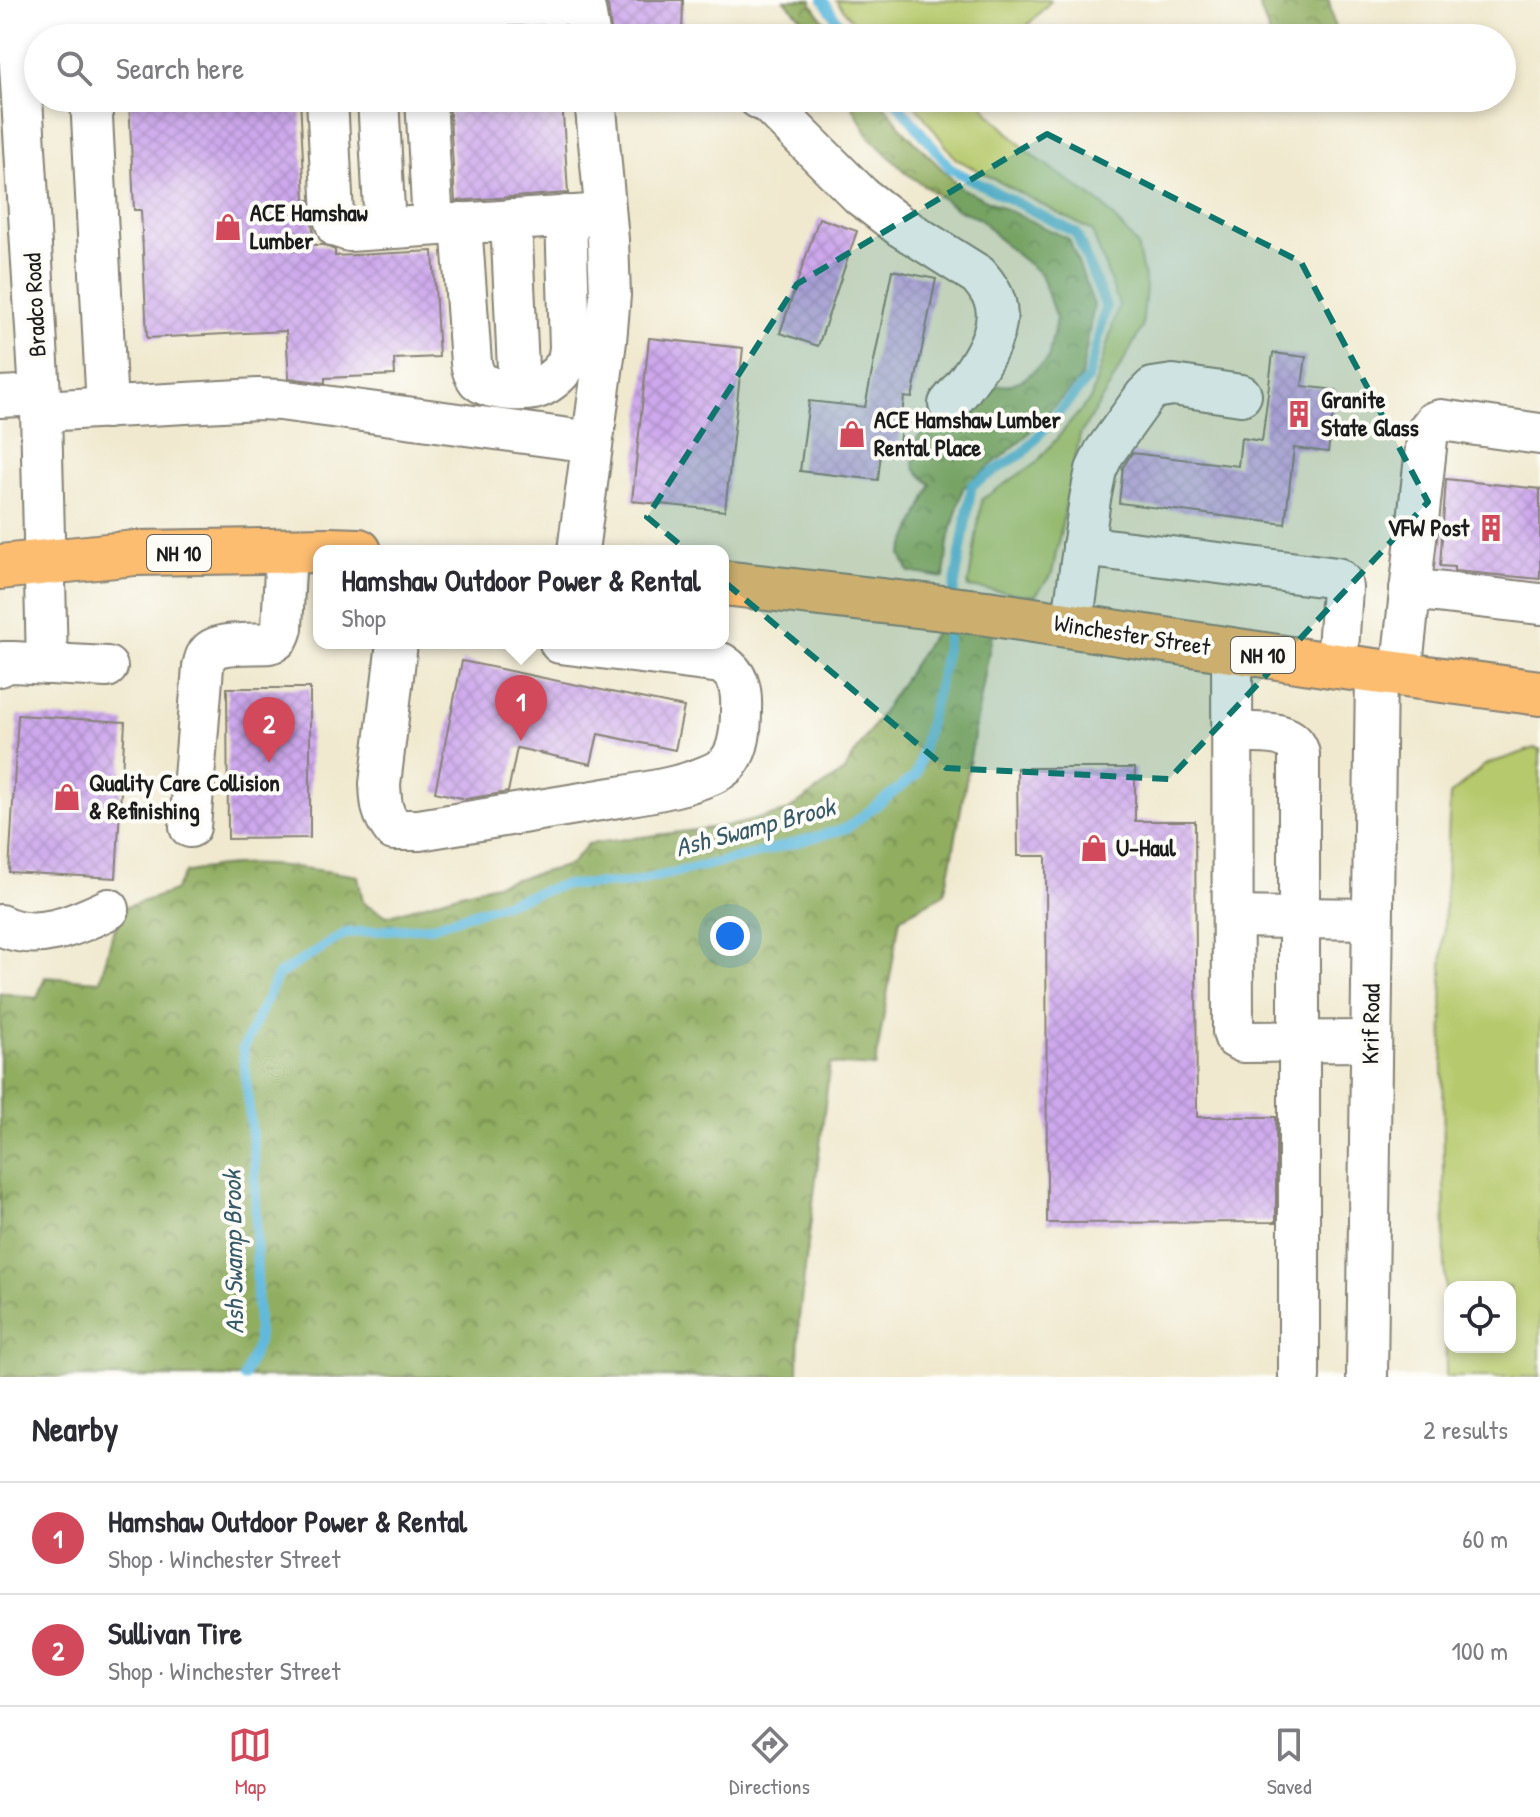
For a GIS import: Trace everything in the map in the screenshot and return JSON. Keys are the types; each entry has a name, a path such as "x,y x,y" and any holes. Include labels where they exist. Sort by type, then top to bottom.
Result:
{"main road":[{"name":"NH 10","path":"0,567 135,553 313,551"},
{"name":"Winchester Street","path":"729,584 987,613 1540,693"}],"street":[{"path":"245,24 423,22 572,4 585,10 588,24"},
{"path":"17,8 80,24"},
{"name":"Bradco Road","path":"17,8 15,197 41,403 47,664"},
{"path":"92,112 107,408"},
{"path":"328,112 333,215 337,227 349,231 606,214"},
{"path":"379,112 385,228"},
{"path":"428,112 471,363 479,381 489,387 535,389 559,374 568,363 566,216"},
{"path":"579,545 610,295 596,112"},
{"path":"777,112 861,196 900,226 978,275 987,285 996,304 992,336 977,368 949,404"},
{"path":"511,220 519,390"},
{"path":"1072,626 1096,470 1104,453 1145,396 1153,388 1173,385 1241,395"},
{"path":"0,397 107,408 280,400 592,442"},
{"path":"1371,670 1410,589 1428,430 1434,422 1447,420 1540,434"},
{"path":"1083,546 1337,578 1371,670"},
{"path":"190,827 206,656 221,646 269,643 280,638 286,551"},
{"path":"1410,589 1540,604"},
{"path":"396,649 380,784 381,807 394,830 419,830 615,797 688,783 716,772 728,763 738,747 742,696 738,680 721,663 647,649"},
{"path":"1232,650 1235,1038 1242,1042 1371,1041"},
{"path":"0,666 4,662 107,667"},
{"name":"Krif Road","path":"1367,1377 1372,919 1371,670"},
{"path":"1232,733 1280,735 1297,745 1299,754 1299,1377"},
{"path":"0,925 32,933 50,931 72,926 109,909"},
{"path":"1233,917 1372,919"}],"highlighted area":[{"path":"1047,134 1301,262 1428,502 1169,779 946,768 647,517 797,284"}],"green space":[{"path":"784,0 812,0 826,24 807,24"},
{"path":"836,0 1051,1 1029,24 854,24"},
{"path":"1257,0 1329,0 1334,24 1266,24"},
{"path":"856,112 890,112 905,132 961,188 1069,239 1094,305 1081,378 1021,441 963,488 948,543 944,578 909,572 901,555 931,485 915,469 911,447 932,419 951,419 985,386 1009,385 1024,379 1048,359 1056,319 1041,274 1005,245 980,219 957,209 906,173 869,137"},
{"path":"921,112 989,112 1028,152 1103,205 1137,245 1146,287 1142,328 1080,435 1052,573 1035,596 968,587 982,499 1036,463 1091,398 1119,305 1092,231 956,159"},
{"path":"938,627 993,629 951,865 944,894 900,918 875,1067 830,1064 799,1318 798,1377 0,1377 0,993 37,998 45,977 100,981 113,932 126,907 174,891 185,873 206,868 228,865 293,867 358,876 363,902 387,916 570,865 588,844 733,825 786,812 843,772"},
{"path":"1540,749 1540,1377 1446,1377 1446,1353 1516,1353 1516,1281 1445,1281 1442,968 1450,795 1485,765"}],"building":[{"path":"605,0 683,0 682,24 610,24"},
{"name":"ACE Hamshaw Lumber","path":"130,112 301,112 305,200 309,200 315,245 335,250 335,256 433,251 439,357 394,359 395,375 325,378 325,383 289,378 286,331 147,338 141,210 134,210"},
{"path":"450,112 563,112 568,193 455,201"},
{"path":"819,218 857,231 818,346 780,333"},
{"path":"892,270 936,279 912,398 904,397 898,454 881,452 878,480 800,471 809,401 865,407"},
{"path":"649,338 743,348 725,511 632,501"},
{"name":"Granite State Glass","path":"1273,353 1306,357 1302,386 1336,390 1328,452 1294,448 1285,524 1119,503 1123,467 1132,453 1238,466 1241,438 1262,441"},
{"name":"VFW Post","path":"1446,479 1540,489 1540,579 1454,571 1454,567 1440,566"},
{"path":"462,661 684,707 675,750 598,734 591,764 517,748 508,792 466,799 435,792"},
{"path":"227,688 310,688 310,838 228,839"},
{"name":"Quality Care Collision & Refinishing","path":"18,715 125,722 116,878 9,872"},
{"path":"1017,768 1135,768 1135,821 1195,821 1197,1117 1276,1117 1276,1222 1047,1223 1046,856 1018,856"}],"waterway":[{"name":"Ash Swamp Brook","path":"823,0 839,24"},
{"name":"Ash Swamp Brook","path":"904,112 951,169 1076,233 1106,307 1088,379 1023,453 972,485 952,601"},
{"name":"Ash Swamp Brook","path":"244,1377 258,1342 255,1165 243,1049 278,975 346,933 430,927 562,885 630,883 759,853 847,828 916,775 943,667 950,620"}],"place":[{"name":"ACE Hamshaw Lumber","path":"228,227"},
{"name":"Granite State Glass","path":"1299,414"},
{"name":"ACE Hamshaw Lumber Rental Place","path":"852,434"},
{"name":"VFW Post","path":"1491,528"},
{"name":"Hamshaw Outdoor Power & Rental","path":"521,741"},
{"name":"Sullivan Tire","path":"269,763"},
{"name":"Quality Care Collision & Refinishing","path":"67,797"},
{"name":"U-Haul","path":"1094,848"}]}
